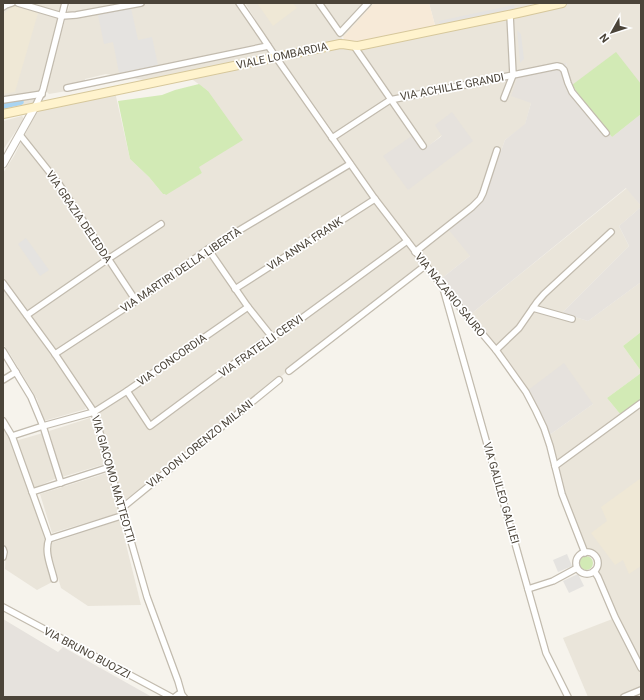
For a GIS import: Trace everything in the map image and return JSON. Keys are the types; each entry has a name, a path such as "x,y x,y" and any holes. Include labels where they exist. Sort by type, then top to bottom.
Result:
{"main road":[{"name":"VIALE LOMBARDIA","path":"3,114 340,44 354,46 510,15 562,3"}],"street":[{"path":"3,7 12,3"},
{"path":"18,3 62,16 76,15 141,3"},
{"path":"3,164 42,94 65,3"},
{"name":"VIA NAZARIO SAURO","path":"239,3 375,199 442,286 496,350 521,384 535,407 545,431 565,502 585,553"},
{"path":"319,3 340,33 368,3"},
{"path":"504,98 513,75 510,15"},
{"name":"VIALE LOMBARDIA","path":"67,88 268,46"},
{"path":"354,46 423,146"},
{"name":"VIA ACHILLE GRANDI","path":"390,100 557,66 564,70 568,83 574,94 606,133"},
{"path":"3,100 42,94"},
{"path":"332,138 390,100"},
{"name":"VIA GRAZIA DELEDDA","path":"20,135 59,184 136,301"},
{"path":"415,252 480,199 497,150"},
{"name":"VIA MARTIRI DELLA LIBERTÀ","path":"55,354 136,301 208,249 350,164"},
{"name":"VIA ANNA FRANK","path":"235,289 375,199"},
{"path":"27,315 161,224"},
{"path":"496,350 519,328 544,294 612,232"},
{"name":"VIA FRATELLI CERVI","path":"127,391 150,426 263,342 287,329 407,241"},
{"path":"208,249 248,307 272,337"},
{"path":"289,371 426,265"},
{"name":"VIA GIACOMO MATTEOTTI","path":"3,284 55,354 94,412 147,597 183,696"},
{"name":"VIA GALILEO GALILEI","path":"442,286 546,653 568,697"},
{"name":"VIA CONCORDIA","path":"12,436 94,412 127,391 248,307"},
{"path":"533,308 572,319"},
{"path":"3,351 31,398 43,426 61,483"},
{"path":"3,380 16,372"},
{"name":"VIA DON LORENZO MILANI","path":"122,508 279,380"},
{"path":"555,466 641,403"},
{"path":"3,422 12,436 49,538 46,550 54,579"},
{"path":"32,492 110,467"},
{"path":"49,538 124,515"},
{"path":"585,553 592,554 598,565 590,574 584,574 577,568 577,559 581,554 585,553"},
{"path":"528,589 553,580 577,568"},
{"path":"594,571 615,617 640,665"},
{"name":"VIA BRUNO BUOZZI","path":"3,607 171,697"},
{"path":"624,697 641,690"},
{"name":"VIA GIACOMO MATTEOTTI","path":"175,697 178,694 183,696"}],"shaded area":[{"path":"3,3 64,3 34,106 3,113"},
{"path":"70,3 236,3 277,56 156,82 106,74 85,79 86,83 67,87 67,91 49,94 45,90"},
{"path":"245,3 317,3 340,34 344,43 278,56"},
{"path":"257,3 293,3 297,8 273,26"},
{"path":"320,3 374,3 343,37"},
{"path":"374,3 429,3 436,29 356,45 345,42 343,37"},
{"path":"429,3 558,3 436,29"},
{"path":"567,3 641,3 641,114 612,137 572,85 566,63 531,103 525,125 505,140 484,198 475,208 470,256 442,278 376,197 336,136 281,58 512,16","holes":["413,135 424,150 442,135 408,190"]},
{"path":"514,5 515,10 440,25 439,21"},
{"path":"13,6 38,13 15,92 3,94 3,14"},
{"path":"131,8 138,40 152,37 158,65 119,73 113,42 104,44 98,15"},
{"path":"517,30 521,34 524,59 520,63"},
{"path":"277,59 349,163 134,300 56,352 3,281 3,173 14,156 36,113 58,103 115,92 130,159 149,177 163,194 202,173 198,167 208,91 189,77"},
{"path":"566,63 572,85 575,90 612,137 641,114 641,206 626,188 471,314 442,278 470,256 448,229 475,208 484,198 505,140 525,124 531,103 511,96 519,72"},
{"path":"452,112 473,141 408,190 383,156 413,135 424,149 442,136 435,125"},
{"path":"22,116 24,119 3,150 3,121"},
{"path":"352,165 426,263 289,370 122,507 94,410 57,355 207,251"},
{"path":"627,188 641,206 619,226 629,246 562,313 588,321 641,282 641,332 623,346 641,373 607,398 621,415 641,400 641,666 595,572 599,566 599,562 596,556 590,552 585,552 563,494 548,436 593,404 527,391 471,314"},
{"path":"641,207 641,282 588,321 562,313 629,246 619,226"},
{"path":"26,238 49,270 40,276 18,244"},
{"path":"3,290 82,397 86,409 44,421 37,399 3,344"},
{"path":"564,363 593,404 548,436 527,391"},
{"path":"90,418 105,464 62,477 49,431"},
{"path":"3,423 11,436 47,539 54,581 37,590 5,569 6,552 3,543"},
{"path":"43,433 57,478 32,489 15,441"},
{"path":"107,473 119,513 52,533 40,494"},
{"path":"641,478 641,566 629,574 623,560 615,565 591,533 607,521 601,507"},
{"path":"120,520 141,605 88,606 61,588 48,544"},
{"path":"567,554 572,566 558,572 553,560"},
{"path":"578,574 584,586 569,593 563,581"},
{"path":"615,618 641,670 641,688 622,697 588,697 563,638"},
{"path":"3,619 58,652 63,647 152,697 3,697"}],"green space":[{"path":"616,52 641,84 641,114 612,137 572,85"},
{"path":"199,84 208,91 243,140 199,167 202,173 166,195 163,194 149,177 130,159 118,101 162,95"},
{"path":"641,332 641,371 623,346"},
{"path":"641,373 641,400 621,415 607,398"},
{"path":"586,556 591,558 593,563 591,568 586,570 581,568 579,563 581,558"}],"waterway":[{"path":"3,106 21,102"}]}
